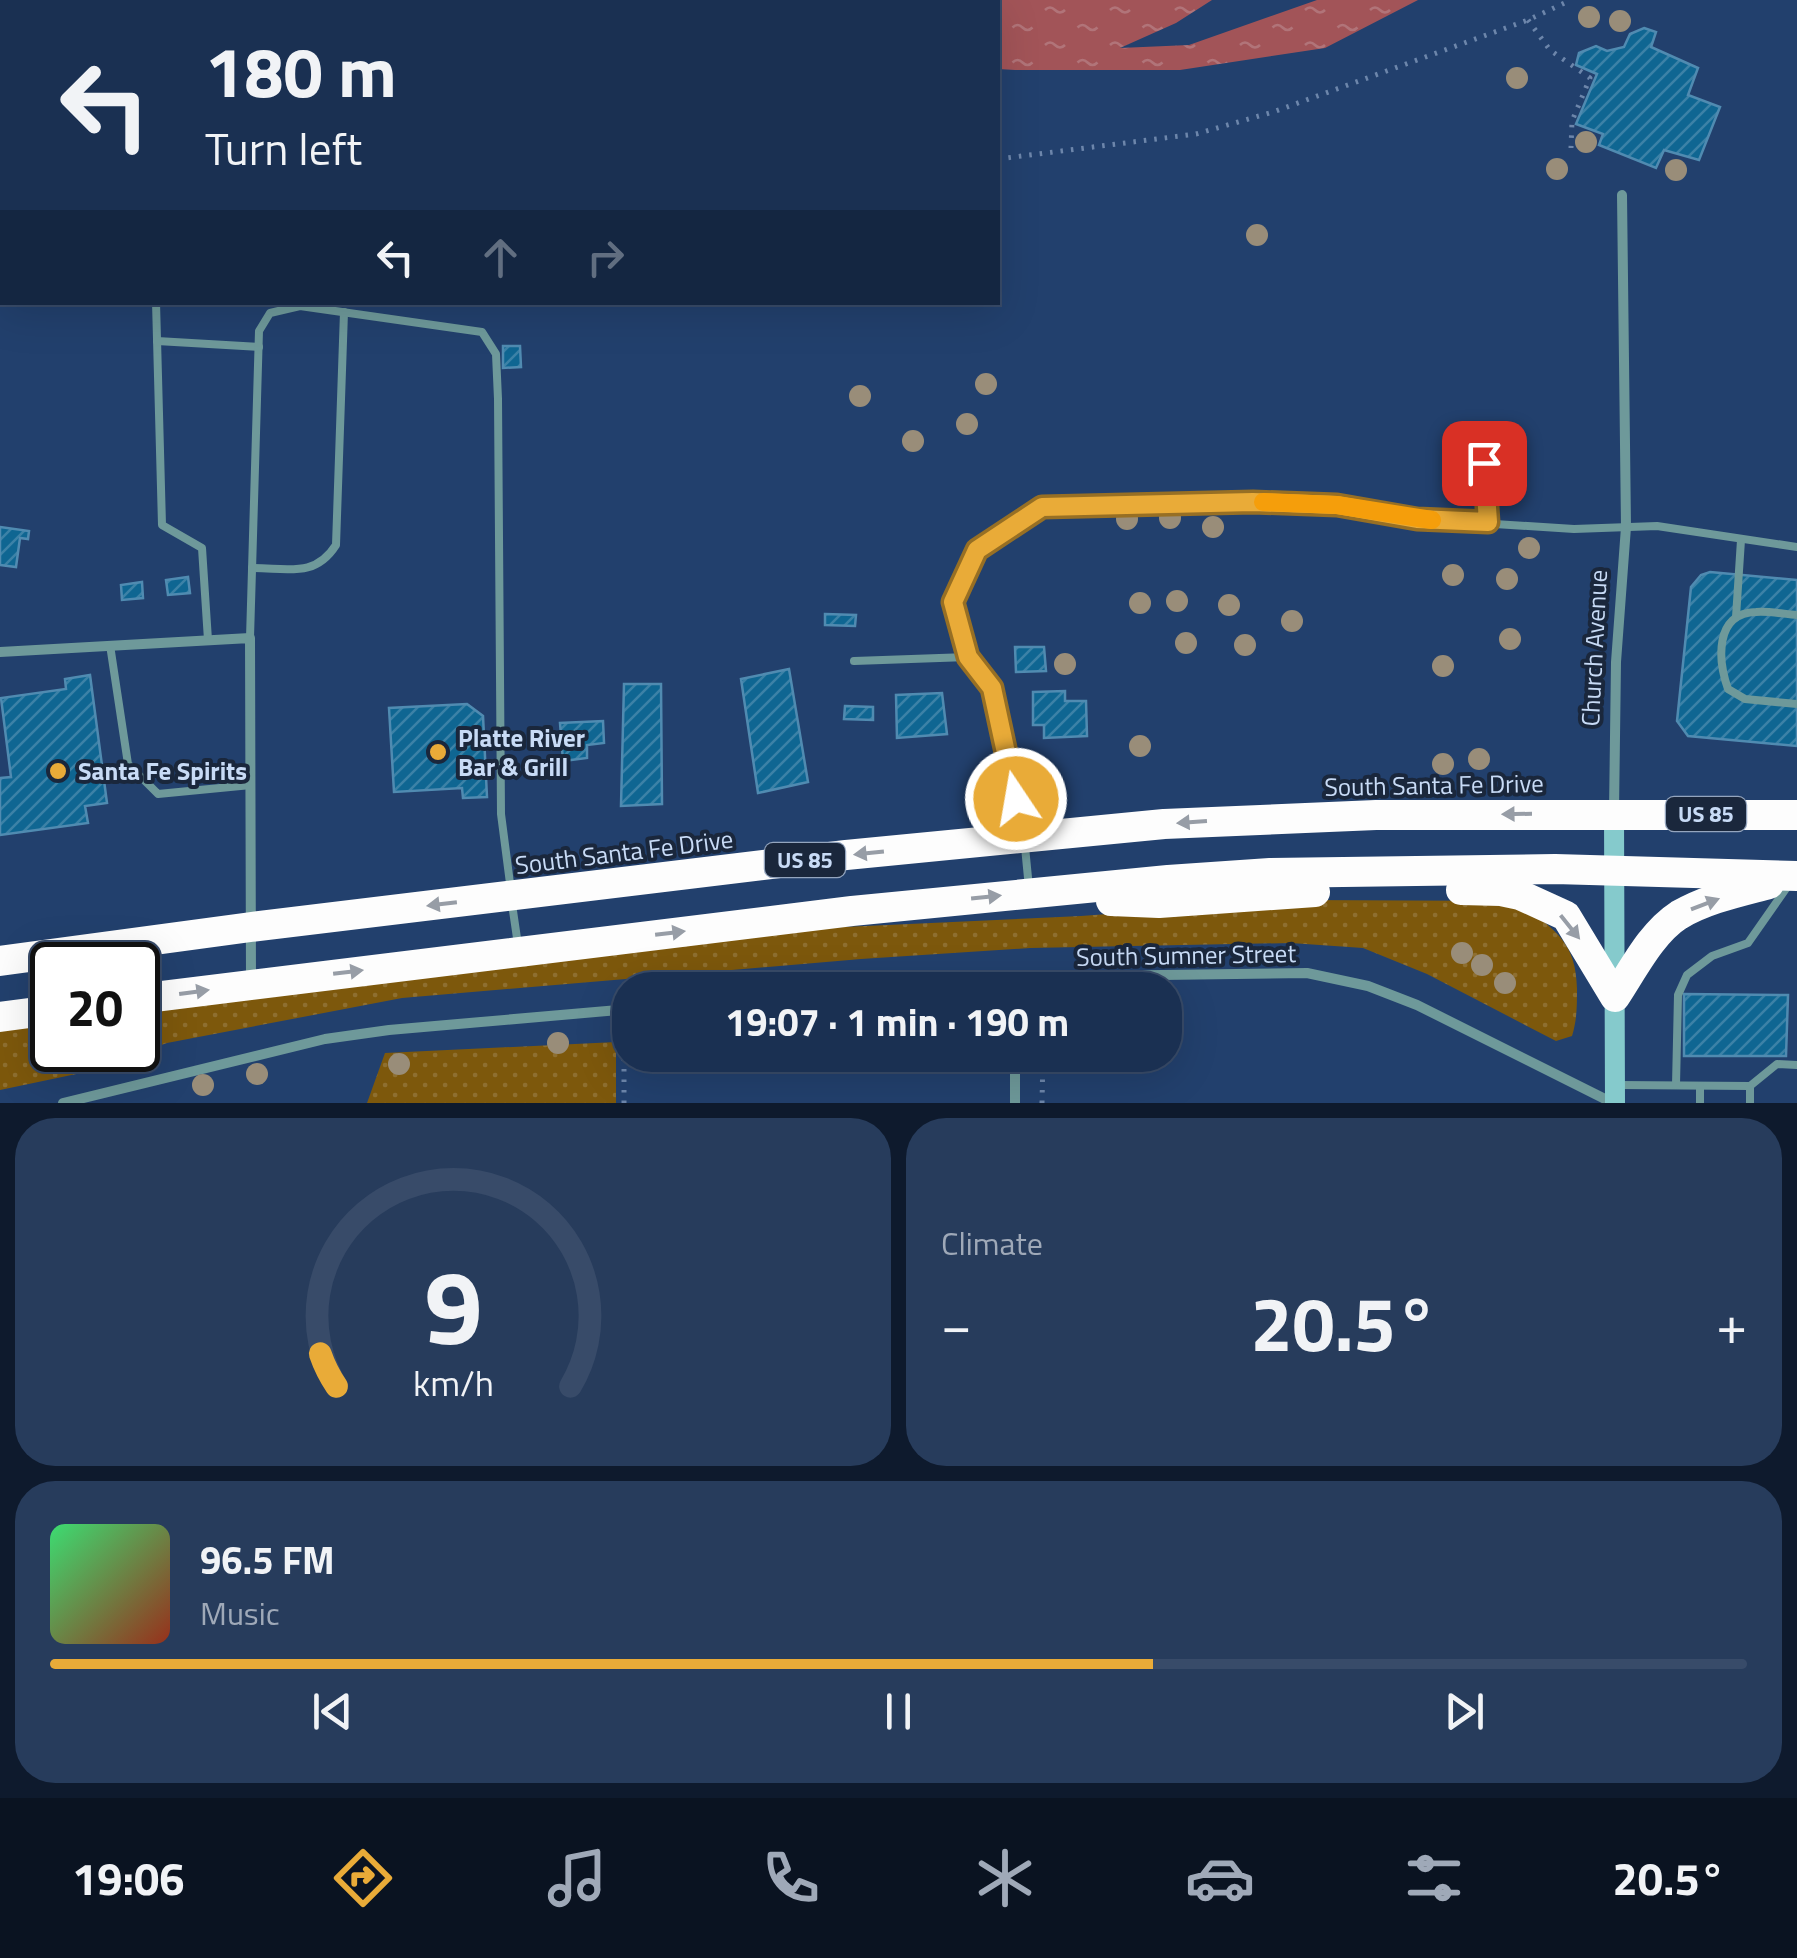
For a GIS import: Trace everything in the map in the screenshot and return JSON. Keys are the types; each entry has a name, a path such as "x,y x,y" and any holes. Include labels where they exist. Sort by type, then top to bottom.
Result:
{"highway":[{"name":"South Santa Fe Drive","path":"0,961 511,895 1024,836 1268,817 1797,815"},
{"name":"US 85","path":"160,996 1030,892 1270,874 1614,869 1796,876"},
{"path":"1066,889 1136,903 1305,892 1501,891 1520,895 1566,916 1616,996 1649,946 1676,917 1708,901 1796,876"},
{"path":"0,1018 30,1013"}],"street":[{"name":"Church Avenue","path":"1615,1097 1616,662 1626,527 1622,196"},
{"path":"0,652 250,638 251,984"},
{"name":"South Sumner Street","path":"1182,974 1307,972 1368,986 1615,1097"},
{"path":"63,1103 325,1040 389,1030 612,1011"},
{"path":"1015,1072 1015,1103"}],"lane":[{"path":"156,305 162,525 202,548 208,640"},
{"path":"250,638 258,347 259,331 270,313 300,306 482,332 496,354 501,814 518,951"},
{"path":"252,568 308,568 324,564 336,545 344,312"},
{"path":"157,341 258,347"},
{"path":"1484,438 1488,522"},
{"path":"1030,892 1024,836 992,688 968,657 953,602 977,550 1042,507 1253,502 1337,505 1417,519 1574,530 1657,526 1797,547"},
{"path":"1736,617 1740,540"},
{"path":"1797,615 1752,612 1736,617 1722,633 1720,669 1728,690 1745,699 1797,704"},
{"path":"110,646 128,764 158,794 251,785"},
{"path":"854,662 968,657"},
{"path":"1676,1085 1678,995 1686,976 1712,956 1748,942 1796,876"},
{"path":"1615,1097 1676,1085 1750,1086 1777,1064 1797,1065"},
{"path":"1700,1086 1700,1103"},
{"path":"1750,1086 1750,1103"}],"path":[{"path":"1000,159 1196,134 1273,112 1528,20 1570,0"},
{"path":"1528,20 1550,50 1590,78 1572,122 1572,148"},
{"path":"624,1072 624,1103"},
{"path":"1042,1072 1042,1103"}],"shaded area":[{"path":"1299,900 1519,901 1552,929 1567,948 1576,972 1576,1019 1572,1036 1556,1041 1427,974 1363,948 1291,943 1030,948 708,972 612,972 612,980 402,998 160,1045 160,1008 822,928 1081,916"},
{"path":"30,1025 30,1072 84,1072 0,1090 0,1029"},
{"path":"612,1042 616,1103 367,1103 385,1053"}],"water":[{"path":"1000,0 1212,0 1176,23 1120,48 1189,45 1317,0 1418,0 1325,48 1180,70 1000,69"}],"building":[{"path":"1644,28 1656,32 1651,47 1698,68 1688,95 1720,107 1699,160 1664,150 1656,168 1599,145 1603,134 1576,124 1597,74 1576,65 1579,53 1596,46 1607,51 1624,47 1630,34"},
{"path":"503,346 520,346 521,367 503,368"},
{"path":"0,527 29,531 28,539 20,538 16,567 0,565"},
{"path":"1710,572 1797,580 1797,746 1688,736 1677,721 1691,587 1701,575"},
{"path":"188,577 190,593 168,595 166,580"},
{"path":"142,582 143,598 122,600 121,585"},
{"path":"825,614 856,615 855,626 825,625"},
{"path":"1015,647 1044,647 1046,671 1016,672"},
{"path":"789,669 808,782 758,793 741,679"},
{"path":"90,675 107,803 85,806 88,823 0,835 0,778 11,777 1,698 66,689 65,679"},
{"path":"624,684 661,684 662,804 621,806"},
{"path":"1065,691 1065,701 1086,701 1087,736 1044,738 1044,725 1033,725 1033,692"},
{"path":"942,693 947,734 897,738 896,695"},
{"name":"Platte River Bar & Grill","path":"467,704 483,716 487,797 463,798 462,788 394,792 389,708"},
{"path":"845,706 873,707 873,720 844,719"},
{"path":"603,721 604,743 587,745 587,758 563,761 560,723"},
{"path":"1684,994 1788,995 1786,1056 1684,1056"}],"slow traffic":[{"path":"1263,502 1337,505 1432,520"}],"place":[{"name":"Platte River Bar & Grill","path":"438,752"},
{"name":"Santa Fe Spirits","path":"58,771"}],"route":[{"path":"1016,799 992,688 968,657 953,602 977,550 1042,507 1253,502 1337,505 1417,519 1488,522 1484,463"}]}
